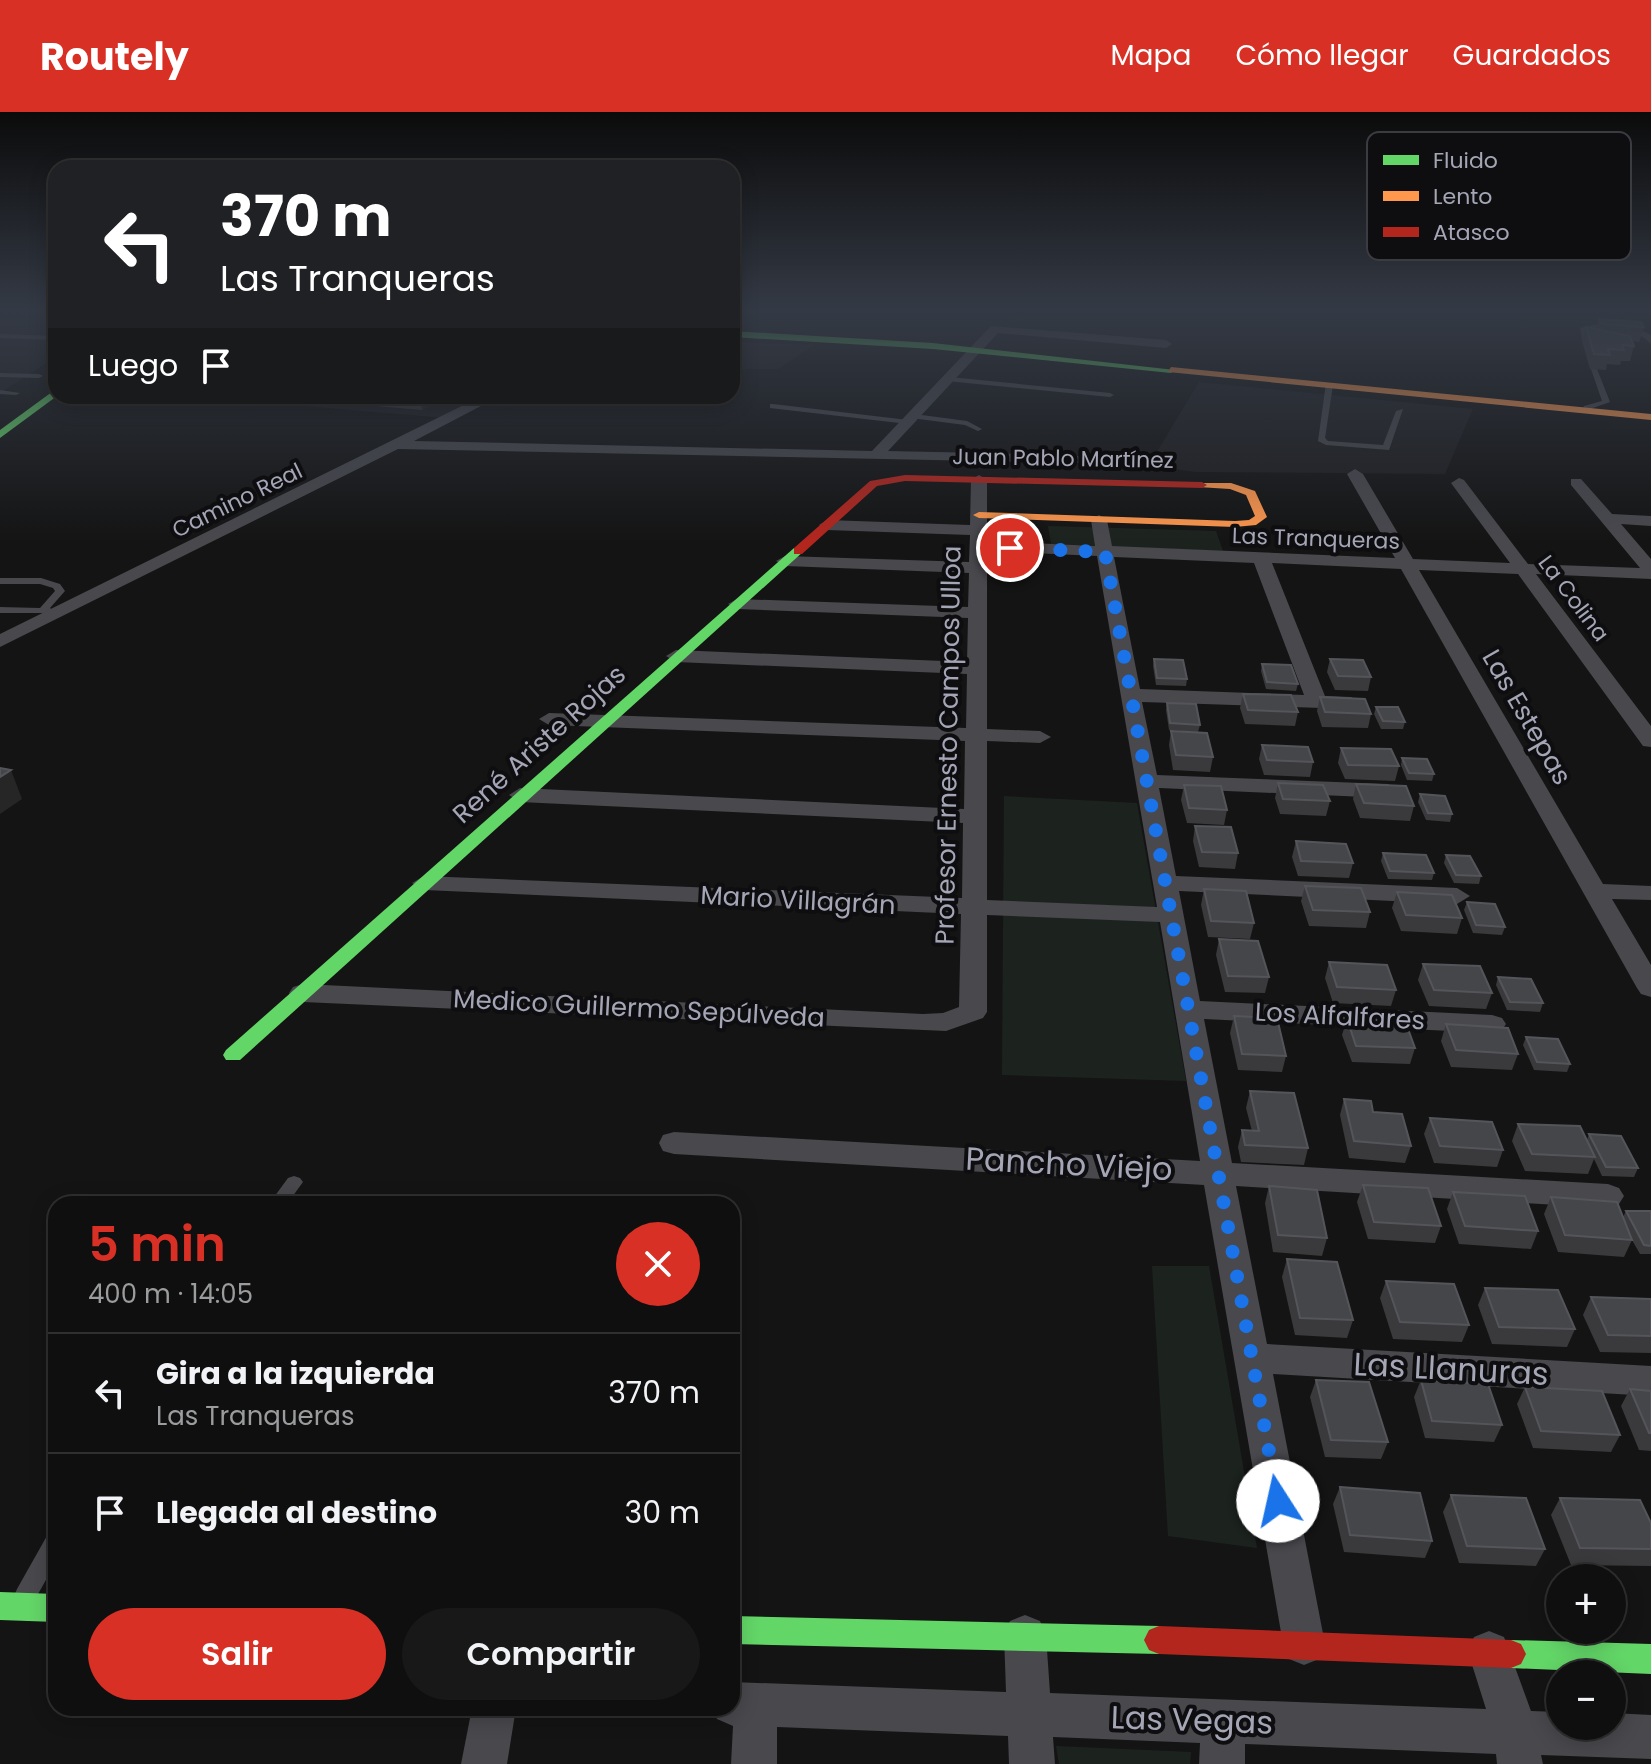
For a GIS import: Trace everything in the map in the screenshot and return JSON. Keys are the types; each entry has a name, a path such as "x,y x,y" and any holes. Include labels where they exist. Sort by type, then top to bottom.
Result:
{"street":[{"path":"876,456 941,387"},
{"path":"1350,387 1651,417"},
{"path":"0,404 8,392 48,391"},
{"path":"0,435 48,398"},
{"name":"Camino Real","path":"0,641 399,445 474,404"},
{"path":"399,445 1075,460"},
{"name":"Las Estepas","path":"1355,474 1651,988"},
{"name":"Juan Pablo Martínez","path":"884,479 1240,487 1251,493 1261,517 1252,523 1099,520"},
{"name":"René Ariste Rojas","path":"233,1055 676,656 874,483 884,479"},
{"name":"Profesor Ernesto Campos Ulloa","path":"973,1012 979,480"},
{"path":"1576,482 1651,572"},
{"name":"La Colina","path":"1459,483 1651,741"},
{"path":"1609,519 1651,521"},
{"path":"785,561 978,540 1099,520 1304,1644"},
{"path":"827,525 978,540"},
{"name":"Las Tranqueras","path":"978,540 1105,552 1651,572"},
{"path":"1261,558 1317,702"},
{"path":"737,604 978,613"},
{"path":"676,656 977,668"},
{"path":"1131,695 1355,703"},
{"path":"549,719 1040,737"},
{"path":"1147,781 1407,792"},
{"path":"520,795 975,817"},
{"name":"Mario Villagrán","path":"424,883 1171,915"},
{"path":"1165,883 1457,896"},
{"path":"1595,891 1651,893"},
{"name":"Medico Guillermo Sepúlveda","path":"303,993 923,1023 946,1022 973,1012"},
{"name":"Los Alfalfares","path":"1188,1009 1492,1024"},
{"name":"Pancho Viejo","path":"674,1143 1608,1196"},
{"name":"Las Llanuras","path":"1252,1358 1651,1381"},
{"path":"10,1606 48,1608"},
{"path":"740,1630 1025,1635 1651,1659"},
{"path":"1025,1635 1032,1764"},
{"path":"1489,1652 1518,1748"},
{"path":"744,1704 754,1764"},
{"name":"Las Vegas","path":"744,1704 1027,1714 1223,1743 1518,1748 1651,1737"},
{"path":"484,1764 493,1716"}],"lane":[{"path":"1030,387 1110,395"},
{"path":"1329,387 1321,439 1326,443 1386,448 1400,411"},
{"path":"1571,409 1605,404 1600,387"},
{"path":"773,406 967,423 978,429"},
{"path":"0,581 41,581 57,586 60,591 43,610"},
{"path":"0,610 61,611"},
{"path":"284,1196 294,1182"},
{"path":"10,1606 48,1552"}],"shaded area":[{"path":"1196,387 1251,387 1473,409 1445,474 1195,472 1149,465"},
{"path":"281,404 471,404 445,418"},
{"path":"1048,526 1216,531 1223,551 1051,544"},
{"path":"1004,796 1137,803 1186,1081 1002,1075"},
{"path":"1152,1266 1209,1266 1257,1548 1168,1536"},
{"path":"1056,1746 1191,1752 1190,1764 1059,1764"}],"building":[{"path":"1154,659 1183,660 1187,679 1157,678"},
{"path":"1330,659 1363,660 1371,677 1338,676"},
{"path":"1262,664 1291,665 1298,684 1267,682"},
{"path":"1243,694 1291,695 1298,712 1248,710"},
{"path":"1320,697 1365,699 1371,714 1325,712"},
{"path":"1167,703 1196,704 1200,725 1170,723"},
{"path":"1376,707 1398,707 1405,722 1383,721"},
{"path":"1171,731 1207,733 1213,757 1176,755"},
{"path":"1262,745 1308,747 1313,762 1267,760"},
{"path":"1341,748 1391,749 1399,766 1348,765"},
{"path":"1402,758 1427,759 1434,774 1409,773"},
{"path":"0,768 11,770 0,777"},
{"path":"1278,783 1323,785 1330,801 1283,799"},
{"path":"1356,784 1406,786 1414,806 1364,803"},
{"path":"1184,785 1221,786 1227,810 1189,808"},
{"path":"1420,794 1445,796 1452,814 1428,813"},
{"path":"1195,826 1231,827 1238,853 1202,852"},
{"path":"1296,841 1346,844 1353,863 1301,861"},
{"path":"1383,853 1426,855 1434,873 1390,871"},
{"path":"1446,855 1470,856 1481,876 1456,875"},
{"path":"1305,886 1361,888 1370,912 1313,910"},
{"path":"1204,889 1246,891 1254,923 1211,921"},
{"path":"1397,892 1452,895 1462,918 1406,915"},
{"path":"1467,902 1495,904 1505,927 1476,925"},
{"path":"1219,939 1258,941 1269,977 1228,976"},
{"path":"1329,962 1387,965 1396,990 1337,987"},
{"path":"1423,964 1480,966 1492,993 1434,990"},
{"path":"1498,977 1531,979 1543,1003 1510,1002"},
{"path":"1234,1016 1277,1018 1286,1056 1242,1054"},
{"path":"1347,1019 1405,1021 1415,1048 1356,1046"},
{"path":"1446,1024 1508,1028 1518,1054 1456,1050"},
{"path":"1526,1037 1558,1039 1570,1064 1537,1062"},
{"path":"1250,1091 1294,1093 1308,1148 1245,1145 1242,1130 1259,1131"},
{"path":"1344,1099 1371,1101 1373,1112 1402,1114 1411,1146 1354,1141"},
{"path":"1430,1118 1492,1122 1503,1150 1440,1146"},
{"path":"1518,1124 1580,1126 1595,1157 1532,1154"},
{"path":"1589,1134 1621,1136 1638,1168 1606,1167"},
{"path":"1363,1185 1428,1188 1441,1226 1374,1222"},
{"path":"1269,1186 1317,1190 1327,1238 1278,1235"},
{"path":"1453,1192 1525,1196 1538,1231 1465,1226"},
{"path":"1551,1197 1617,1202 1632,1240 1565,1235"},
{"path":"1626,1211 1651,1211 1651,1246 1644,1245"},
{"path":"1287,1259 1337,1262 1353,1320 1300,1318"},
{"path":"1386,1281 1454,1284 1469,1325 1400,1322"},
{"path":"1485,1288 1558,1290 1575,1329 1499,1327"},
{"path":"1591,1297 1651,1299 1651,1336 1608,1335"},
{"path":"1316,1380 1369,1382 1388,1442 1331,1440"},
{"path":"1421,1380 1488,1384 1502,1425 1432,1421"},
{"path":"1525,1387 1602,1391 1620,1435 1541,1431"},
{"path":"1630,1389 1651,1391 1651,1433 1649,1433"},
{"path":"1340,1487 1420,1493 1432,1541 1350,1535"},
{"path":"1451,1495 1526,1498 1545,1549 1467,1546"},
{"path":"1560,1498 1640,1500 1651,1523 1651,1549 1580,1548"}],"traffic: fast":[{"path":"0,435 48,398"},
{"path":"233,1055 798,551"},
{"path":"0,1606 48,1608"},
{"path":"740,1630 1159,1640"},
{"path":"1511,1654 1651,1659"}],"traffic: slow":[{"path":"1346,387 1651,417"},
{"path":"979,515 1235,524 1252,523 1261,517 1251,493 1231,486 1202,485"}],"traffic: jam":[{"path":"798,551 874,483 905,478 1202,485"},
{"path":"1159,1640 1511,1654"}],"route":[{"path":"1010,548 1105,552 1278,1501"}]}
